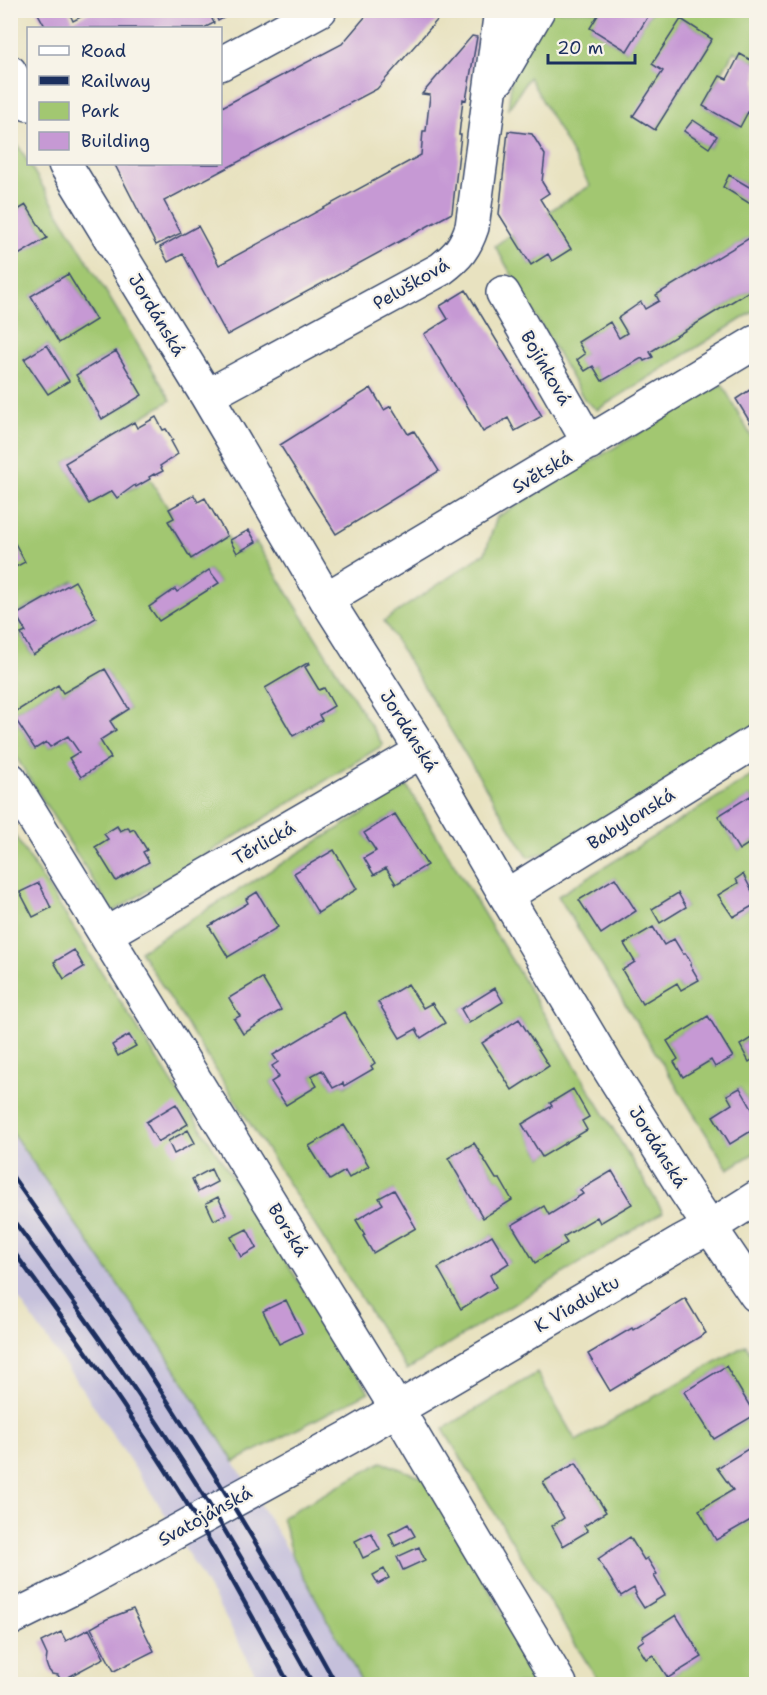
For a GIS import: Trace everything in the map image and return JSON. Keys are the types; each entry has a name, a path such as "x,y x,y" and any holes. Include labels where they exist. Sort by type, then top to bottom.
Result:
{"street":[{"path":"222,63 320,10"},
{"name":"Pelušková","path":"207,396 441,269 455,258 465,245 472,227 501,10"},
{"path":"490,93 538,10"},
{"path":"10,72 27,102"},
{"name":"Jordánská","path":"66,165 207,396 326,599 423,751 506,897 604,1061 685,1190 756,1295"},
{"name":"Bojínková","path":"503,293 590,443"},
{"name":"Světská","path":"326,599 756,342"},
{"name":"Babylonská","path":"506,897 756,741"},
{"name":"Těrlická","path":"106,934 423,751"},
{"name":"Borská","path":"10,779 397,1409 561,1684"},
{"name":"K Viaduktu","path":"397,1409 756,1198"},
{"name":"Svatojánská","path":"10,1619 77,1586 397,1409"}],"shaded area":[{"path":"10,1131 158,1342 209,1421 302,1573 363,1684 261,1684 224,1615 158,1503 11,1288"}],"green space":[{"path":"519,11 601,11 590,28 626,51 652,11 756,11 756,63 734,51 703,106 739,127 748,112 756,116 756,191 730,176 723,187 752,204 756,198 756,234 656,295 659,301 645,309 641,303 618,318 627,333 619,338 610,323 578,341 585,354 577,360 585,371 593,366 602,381 642,358 644,361 652,357 650,352 756,287 756,310 597,410 584,399 495,246 511,234 531,265 548,254 552,261 548,212 590,186 529,77 508,110","holes":["681,19 712,39 655,130 663,71 653,64","693,120 717,137 709,148 685,132"]},
{"path":"10,132 27,160 27,165 30,165 171,400 65,463 89,504 112,491 117,498 149,477 174,518 168,522 190,559 227,536 237,553 256,542 383,745 113,912 11,749 11,258 47,238 27,205 18,210 12,200","holes":["68,274 96,319 59,343 31,296","47,345 69,381 48,394 24,358","115,351 142,395 102,419 76,375","209,570 219,582 159,621 149,606 175,589 177,592","74,581 96,619 32,654 21,635 26,632 16,614","308,663 305,667 319,690 324,688 334,706 319,715 321,720 294,736 265,688","105,669 129,709 110,721 116,730 100,740 111,758 81,777 79,752 68,736 50,747 46,742 34,748 12,714 58,685 63,693","117,826 120,831 127,827 149,862 116,881 96,847 108,839 105,834"]},
{"path":"722,384 756,445 756,728 560,849 528,857 384,621 485,553 497,517"},
{"path":"756,773 756,807 750,796 718,816 739,850 756,839 756,899 743,875 736,879 738,883 719,895 733,917 756,904 756,1035 740,1045 749,1061 756,1057 756,1116 740,1088 727,1095 732,1104 713,1116 730,1143 756,1128 756,1152 728,1169 558,896","holes":["615,878 636,911 601,933 580,900","678,894 686,907 660,922 652,909","653,927 664,945 674,939 683,954 686,954 699,980 681,990 677,983 622,970 635,962 625,944","707,1017 733,1057 715,1067 711,1060 683,1076 675,1062 678,1059 667,1041"]},
{"path":"407,786 663,1212 407,1370 140,951","holes":["395,814 427,865 396,884 386,868 374,875 376,851 364,833","334,850 357,889 318,913 294,873","257,892 278,927 228,957 210,927 248,903 246,899","262,979 281,1010 243,1034 234,1019 240,1016","408,984 423,1008 421,1038 416,1029 400,1038 378,1002","495,988 503,1002 469,1023 461,1009","519,1019 549,1066 512,1090 482,1043","274,1056 372,1069 345,1086 343,1083 333,1088 322,1070 311,1076 317,1086 286,1105 271,1082 279,1077 272,1066 278,1062","573,1089 589,1116 582,1121 587,1130 542,1157 522,1124 552,1106 550,1103","344,1125 369,1165 349,1177 345,1171 330,1180 309,1146","474,1143 512,1200 483,1218 448,1158","611,1171 632,1204 601,1223 597,1217 563,1237 566,1243 535,1262 512,1225 543,1206 549,1215 583,1194 580,1190","394,1190 373,1252 365,1235 383,1204 379,1198","492,1235 509,1262 490,1275 461,1308 438,1268"]},
{"path":"10,828 369,1392 234,1462 158,1342 11,1131"},
{"path":"746,1345 756,1362 756,1444 717,1467 733,1490 699,1510 716,1540 756,1517 756,1684 600,1684 443,1429 537,1373 576,1441","holes":["726,1366 755,1415 714,1439 685,1392","576,1463 606,1512 584,1526 587,1532 564,1546 552,1526 564,1518 543,1482","630,1538 644,1560 647,1558 657,1573 654,1576 665,1595 644,1608 635,1595 634,1588 621,1596 598,1559","676,1615 702,1657 668,1678 642,1637"]},
{"path":"382,1462 424,1478 544,1684 363,1684 293,1557 282,1517"}],"building":[{"path":"36,10 68,10 73,21 94,10 238,10 218,21 216,16 212,19 214,23 206,27 45,27"},
{"path":"371,10 446,10 377,89 164,201 181,233 156,245 115,165 222,165 222,107 342,44"},
{"path":"601,10 652,10 627,51 590,28"},
{"path":"681,19 712,39 655,130 633,116 663,71 652,64"},
{"path":"472,36 477,37 466,100 463,99 452,213 227,335 183,254 168,262 160,247 198,226 219,265 421,155 430,95 422,94"},
{"path":"740,54 756,63 756,116 748,112 740,127 703,106 720,76 727,79"},
{"path":"693,120 717,136 709,148 684,131"},
{"path":"508,131 532,134 545,155 542,182 549,193 540,199 571,249 552,261 548,254 531,265 499,214"},
{"path":"729,175 756,191 756,198 752,205 723,187"},
{"path":"10,198 18,210 26,205 47,238 10,260"},
{"path":"756,234 756,287 650,352 653,357 644,361 642,358 602,381 593,366 585,371 577,360 585,354 578,342 610,322 619,338 627,333 618,318 641,302 645,309 659,301 656,295"},
{"path":"68,274 96,320 59,343 31,296"},
{"path":"466,290 542,416 515,431 508,418 483,432 424,334 448,319 440,306"},
{"path":"47,345 69,381 48,394 24,359"},
{"path":"116,351 142,395 102,419 76,375"},
{"path":"756,386 756,432 736,399"},
{"path":"371,388 384,410 391,406 408,434 414,431 439,471 336,534 280,445"},
{"path":"156,417 163,430 166,429 173,440 171,441 178,454 160,466 163,471 154,474 136,487 135,485 117,498 112,491 89,504 65,463 134,422 137,428"},
{"path":"194,495 198,502 205,498 227,536 191,559 168,521 174,518 169,509"},
{"path":"249,530 256,542 237,553 230,540"},
{"path":"10,534 25,562 10,570"},
{"path":"209,570 219,583 159,621 149,607 175,589 177,592"},
{"path":"75,581 96,618 33,655 21,634 26,632 16,615"},
{"path":"309,662 310,664 305,667 319,690 324,688 334,706 319,715 322,720 293,736 265,688"},
{"path":"105,669 129,709 110,721 116,730 100,740 111,758 81,777 69,758 79,752 68,736 50,747 46,742 35,749 12,714 58,685 63,693"},
{"path":"750,796 756,807 756,839 739,850 718,816"},
{"path":"395,814 427,865 396,884 386,868 374,875 364,858 376,851 364,833"},
{"path":"117,826 120,831 128,827 130,831 134,829 147,850 143,852 149,862 116,881 95,847 108,839 104,834"},
{"path":"334,850 357,889 318,913 294,873"},
{"path":"743,874 756,899 756,904 733,917 718,895 738,883 736,879"},
{"path":"615,878 636,911 601,934 579,900"},
{"path":"39,883 51,908 33,917 20,892"},
{"path":"257,892 278,927 228,957 209,926 248,903 246,899"},
{"path":"678,893 686,907 660,923 652,909"},
{"path":"653,927 664,945 674,939 683,954 686,954 699,980 681,990 677,983 642,1004 622,970 635,962 624,944"},
{"path":"74,950 84,967 64,979 54,962"},
{"path":"262,978 281,1010 243,1034 234,1019 240,1016 229,998"},
{"path":"408,984 423,1008 432,1003 445,1023 421,1038 416,1029 400,1038 378,1002"},
{"path":"495,988 503,1002 469,1023 461,1009"},
{"path":"344,1012 375,1063 371,1066 373,1069 344,1086 343,1083 333,1088 322,1070 311,1076 317,1086 286,1105 271,1082 279,1077 272,1066 278,1062 273,1055"},
{"path":"708,1016 733,1057 715,1067 711,1060 683,1077 674,1062 678,1059 667,1041"},
{"path":"519,1019 549,1066 512,1090 482,1043"},
{"path":"129,1035 136,1046 118,1056 112,1045"},
{"path":"756,1035 756,1057 749,1062 740,1045"},
{"path":"740,1088 756,1116 756,1128 730,1144 713,1116 732,1104 727,1095"},
{"path":"573,1089 589,1117 582,1121 587,1130 542,1157 522,1124 552,1106 550,1103"},
{"path":"176,1104 188,1124 158,1142 146,1122"},
{"path":"344,1125 369,1166 349,1178 345,1171 330,1180 309,1146"},
{"path":"188,1130 195,1143 174,1154 168,1141"},
{"path":"474,1143 512,1200 483,1218 448,1158"},
{"path":"211,1169 217,1182 198,1192 192,1179"},
{"path":"612,1171 632,1204 600,1223 597,1217 563,1237 567,1243 535,1263 512,1225 544,1206 549,1215 583,1194 580,1190"},
{"path":"394,1190 416,1228 373,1253 356,1220 383,1204 379,1198"},
{"path":"218,1197 226,1214 214,1220 206,1203"},
{"path":"247,1229 257,1248 241,1257 231,1237"},
{"path":"492,1235 509,1263 490,1275 496,1287 461,1309 438,1268"},
{"path":"685,1298 706,1333 610,1391 588,1354"},
{"path":"286,1300 302,1333 279,1344 263,1311"},
{"path":"726,1366 755,1415 714,1439 684,1392"},
{"path":"756,1444 756,1517 716,1540 699,1510 733,1490 717,1468"},
{"path":"576,1463 606,1512 584,1526 588,1531 563,1546 552,1526 564,1518 543,1482"},
{"path":"408,1524 415,1536 395,1546 389,1534"},
{"path":"371,1533 380,1550 363,1558 355,1541"},
{"path":"630,1537 644,1560 647,1558 657,1574 654,1576 665,1595 644,1608 634,1588 621,1596 598,1559"},
{"path":"419,1547 425,1560 403,1570 397,1557"},
{"path":"384,1569 389,1578 378,1584 373,1575"},
{"path":"133,1609 154,1651 114,1671 91,1628"},
{"path":"676,1615 702,1657 668,1678 653,1655 646,1659 637,1645 644,1640 642,1637"},
{"path":"89,1629 104,1658 61,1681 58,1675 52,1674 48,1669 47,1655 41,1642 61,1632 66,1641"}],"railway":[{"path":"10,1173 138,1355 214,1474 281,1585 336,1684"},
{"path":"10,1216 93,1329 171,1444 244,1563 313,1684"},
{"path":"10,1247 89,1356 165,1468 222,1562 289,1684"}]}
